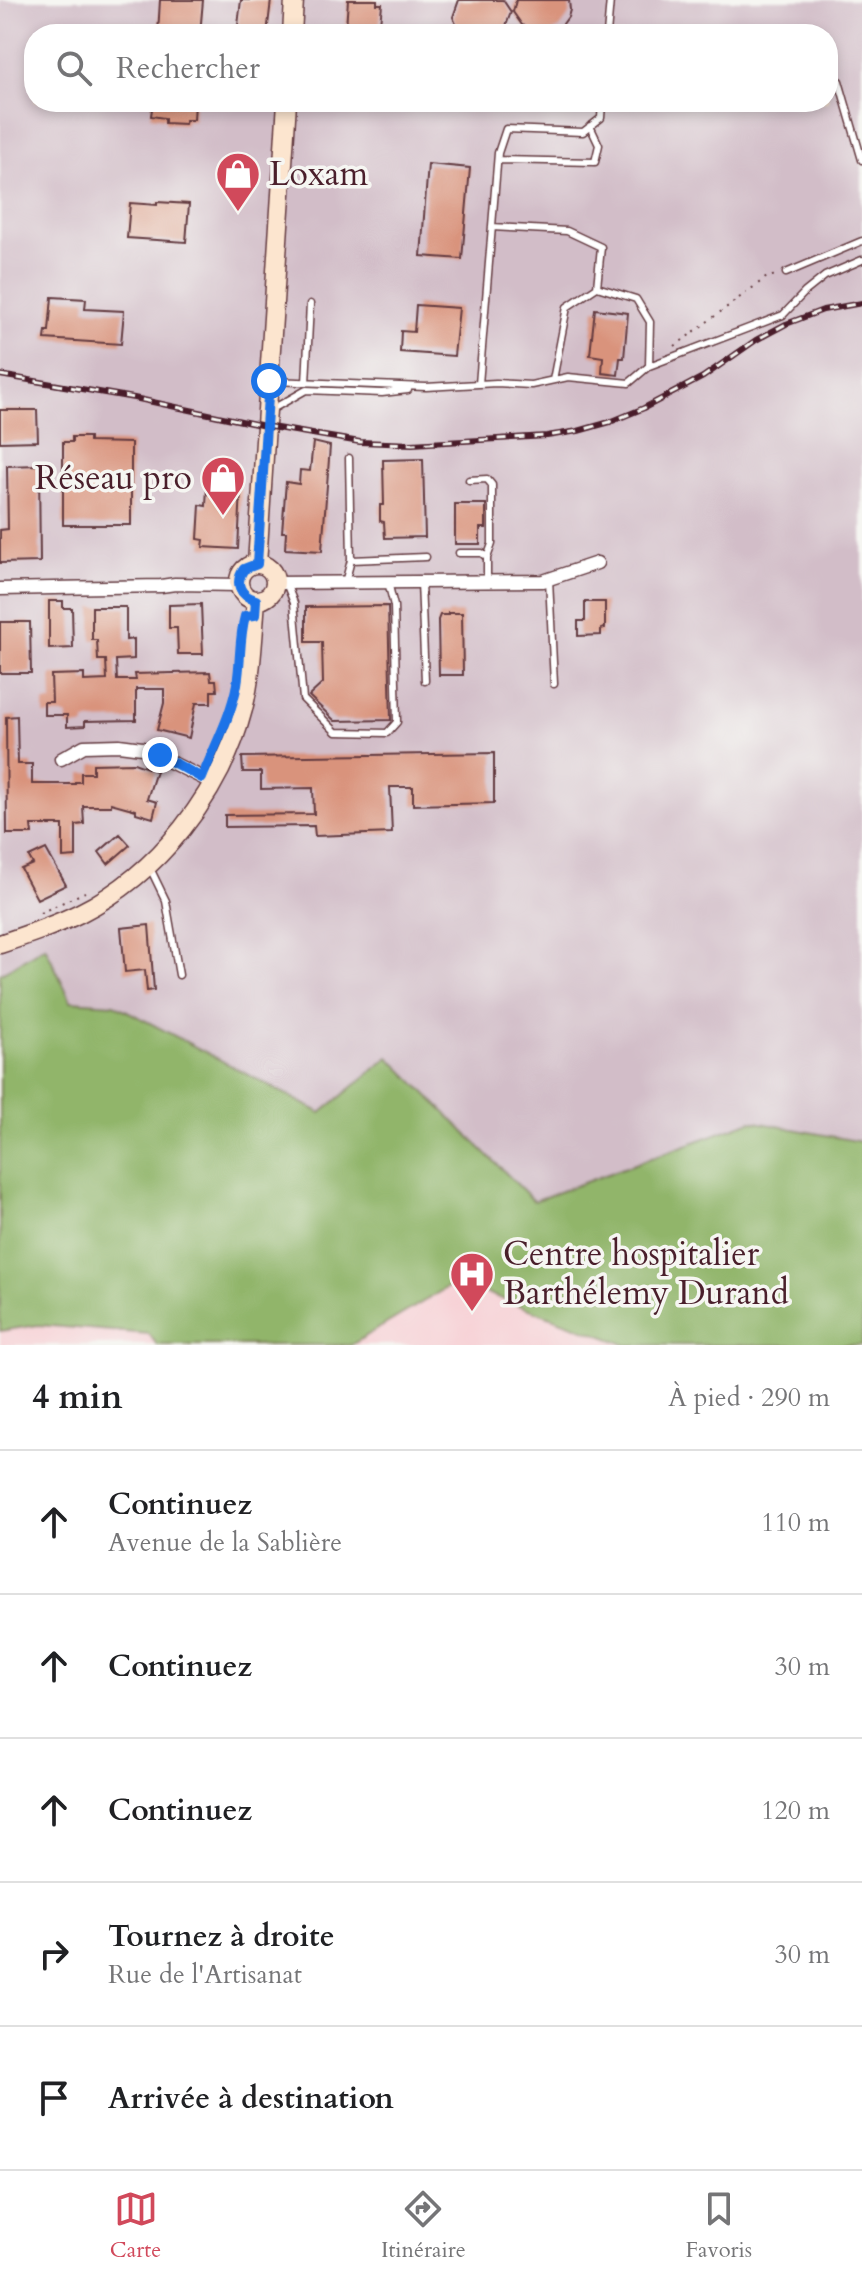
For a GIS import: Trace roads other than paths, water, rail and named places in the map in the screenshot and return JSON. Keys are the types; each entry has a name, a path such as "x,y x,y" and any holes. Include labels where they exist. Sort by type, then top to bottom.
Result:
{"main road":[{"path":"293,24 294,0"},
{"path":"257,564 286,112"},
{"path":"257,564 271,570 281,583 262,600 246,597 239,585 244,569 257,564"},
{"path":"0,944 80,913 109,896 148,865 196,810 229,750 243,711 256,600"}],"street":[{"path":"281,583 549,579 597,563"},
{"path":"0,589 239,585"},
{"path":"61,759 84,746 142,748 213,783"}],"lane":[{"path":"608,24 610,0"},
{"path":"839,81 862,160"},
{"path":"479,384 498,160 506,129 583,132 601,118 601,112"},
{"path":"498,160 595,162 599,145 590,126"},
{"path":"492,227 567,231 601,247 597,287"},
{"path":"786,273 862,241"},
{"path":"266,413 306,390 382,393 479,384 531,385 568,377 629,383 649,366 783,315 825,276 862,260"},
{"path":"597,287 636,299 650,322 649,366"},
{"path":"553,380 567,307 597,287"},
{"path":"306,383 310,304"},
{"path":"269,381 426,387"},
{"path":"345,583 351,560 349,458"},
{"path":"469,480 487,479 492,485 492,544 487,558 487,581"},
{"path":"459,553 482,553 487,558"},
{"path":"351,560 426,557"},
{"path":"549,579 554,684"},
{"path":"281,583 294,603 303,699 336,732 387,733 397,722 394,606 388,582"},
{"path":"421,582 425,681"},
{"path":"148,865 166,901 179,975"}],"railway":[{"path":"0,375 360,442 412,444 547,436 610,422 644,408 703,377 756,340 786,324 823,310 862,303"}],"place":[{"name":"Loxam","path":"238,213"},
{"name":"Réseau pro","path":"223,517"},
{"name":"Centre hospitalier Barthélemy Durand","path":"472,1313"}]}
